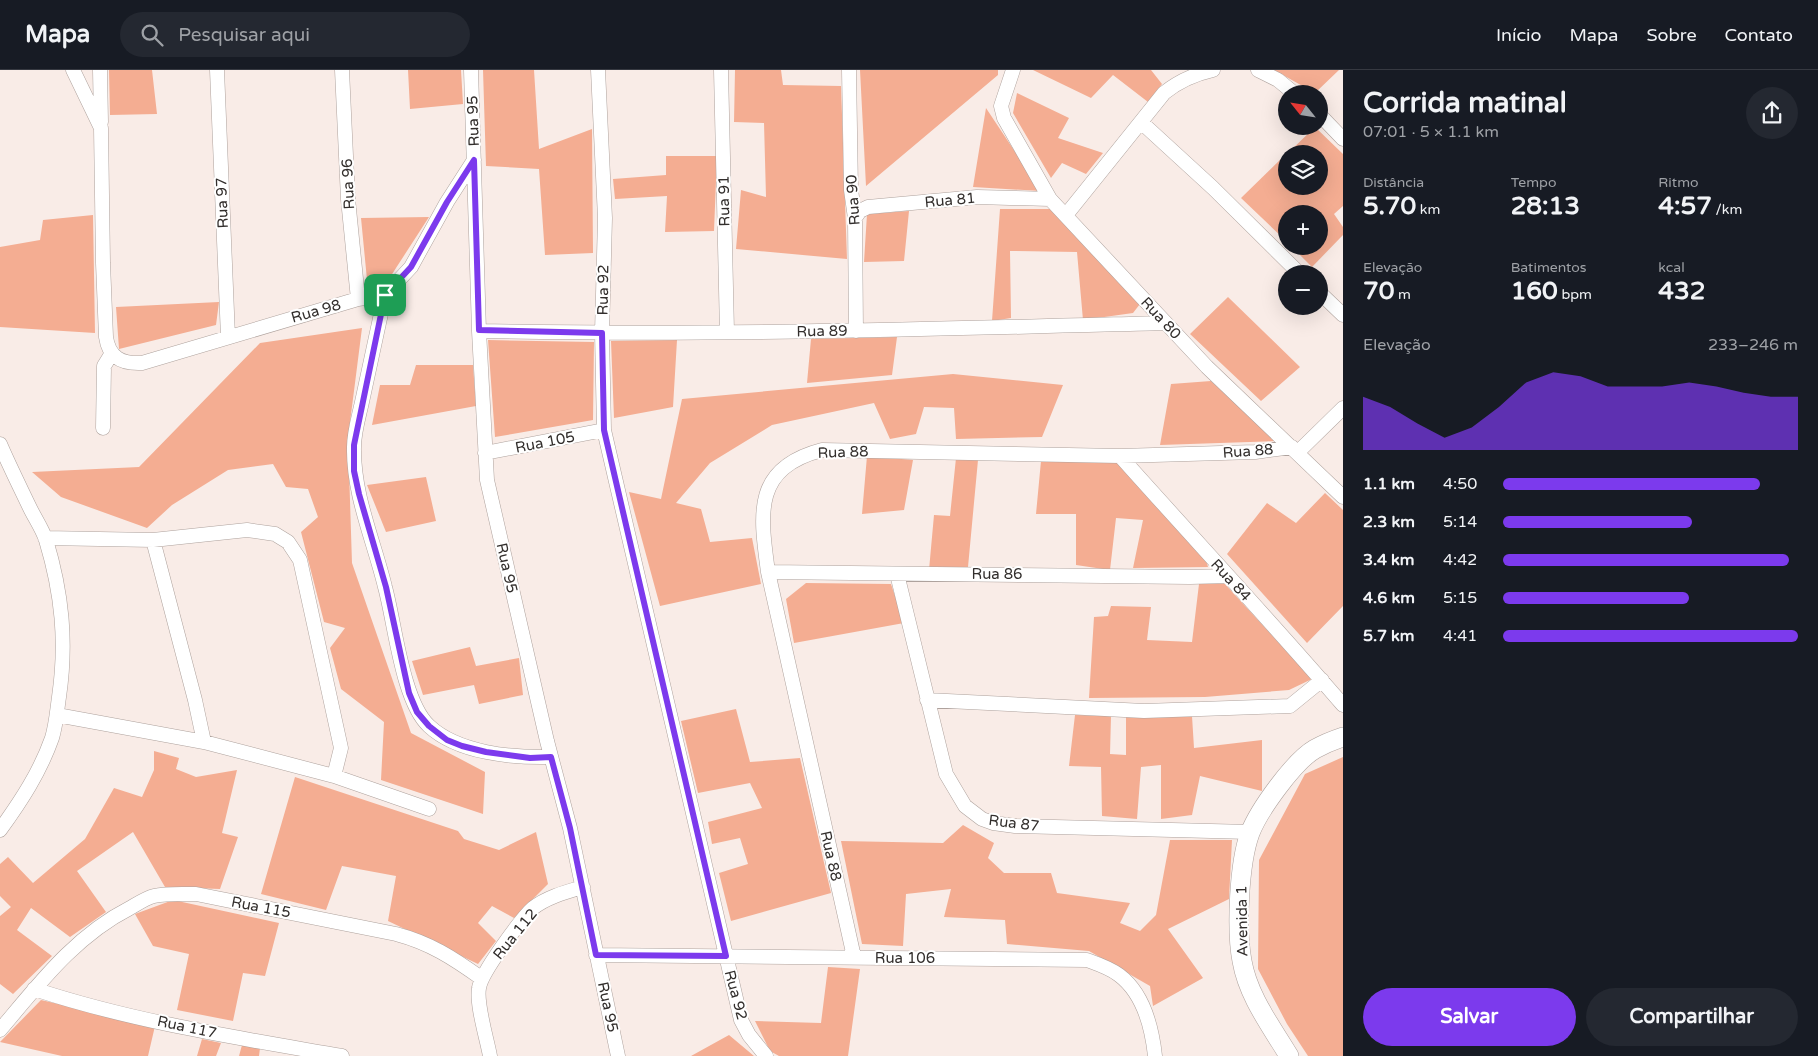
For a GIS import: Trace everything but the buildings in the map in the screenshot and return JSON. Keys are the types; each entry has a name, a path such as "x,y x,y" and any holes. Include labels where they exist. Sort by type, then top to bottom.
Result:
{"main road":[{"name":"Avenida 1","path":"1289,1056 1258,1006 1242,962 1239,931 1242,871 1250,832 1263,809 1294,768 1314,750 1343,737"}],"street":[{"path":"73,70 101,128"},
{"path":"100,70 106,337 107,346 112,353 104,366 103,428"},
{"name":"Rua 97","path":"217,70 228,337"},
{"name":"Rua 96","path":"342,70 348,199 358,299"},
{"name":"Rua 95","path":"471,70 479,330 485,453 491,499 551,757 570,828 618,1056"},
{"name":"Rua 92","path":"598,70 605,218 602,333 604,430 741,1020 749,1035 766,1056"},
{"name":"Rua 91","path":"721,70 727,332"},
{"name":"Rua 90","path":"849,70 851,190 855,218 856,331"},
{"name":"Rua 80","path":"1013,70 1001,106 1004,118 1050,199 1230,390 1343,497"},
{"path":"1066,215 1164,93 1198,73 1213,70"},
{"path":"1258,70 1284,85"},
{"path":"1141,122 1213,188 1291,265"},
{"path":"1328,123 1343,139"},
{"path":"474,160 447,202 411,267 385,295 354,445 354,471 386,587 409,693 417,712 429,726 447,740 473,749 530,758 551,757"},
{"name":"Rua 81","path":"855,218 860,211 868,207 977,197 1050,199"},
{"name":"Rua 98","path":"112,353 129,364 142,363 358,299 385,295"},
{"path":"1328,301 1343,315"},
{"name":"Rua 89","path":"479,330 602,333 856,331 1166,323"},
{"path":"1295,450 1343,408"},
{"name":"Rua 105","path":"485,453 604,430"},
{"path":"0,444 45,538 59,590 64,642 57,715 52,735 44,757 23,798 0,830"},
{"name":"Rua 88","path":"854,957 768,572 763,514 765,494 773,478 787,465 804,455 822,450 1120,456 1295,450"},
{"name":"Rua 84","path":"1120,456 1288,641 1343,705"},
{"path":"45,538 153,540 247,530 275,534 288,542 300,560 341,748 334,776"},
{"path":"153,540 195,700 204,742"},
{"name":"Rua 86","path":"768,572 1227,576"},
{"name":"Rua 87","path":"897,574 946,774 965,806 982,819 993,824 1015,826 1250,832"},
{"path":"927,700 1144,711 1290,706 1322,680"},
{"path":"57,715 204,742 334,776 429,809"},
{"name":"Rua 112","path":"482,978 521,922 534,908 562,893 583,886"},
{"name":"Rua 115","path":"0,1030 34,989 78,942 104,922 153,896 196,894 396,934 419,940 438,949 456,959 482,978"},
{"name":"Rua 106","path":"596,955 1087,960 1120,976 1136,994 1146,1016 1156,1056"},
{"path":"482,978 478,994 490,1056"},
{"name":"Rua 117","path":"34,989 185,1028 342,1056"}],"shaded area":[{"path":"109,70 152,70 157,114 110,115"},
{"path":"408,70 461,70 463,104 410,109"},
{"path":"483,70 534,70 539,149 592,129 593,253 545,255 539,169 486,166"},
{"path":"735,70 781,70 783,85 841,86 847,259 736,249 741,190 766,197 764,123 734,122"},
{"path":"860,70 998,70 998,75 866,186"},
{"path":"1033,70 1151,70 1162,84 1148,102 1113,75 1091,98"},
{"path":"1274,70 1339,70 1323,85 1301,85"},
{"path":"1017,93 1069,118 1058,138 1103,153 1086,174 1062,163 1051,178 1013,113"},
{"path":"986,108 1041,191 973,187"},
{"path":"1307,135 1323,135 1343,154 1343,206 1334,214 1343,227 1343,235 1328,250 1328,205 1278,205 1278,233 1241,198 1278,162 1278,195 1328,195 1328,145 1296,145"},
{"path":"666,156 717,156 714,231 665,232 667,196 615,199 613,179 666,175"},
{"path":"1000,209 1052,209 1140,304 1133,313 1083,320 1077,252 1010,251 1011,318 992,321"},
{"path":"909,211 904,261 864,262 867,214"},
{"path":"93,215 95,333 0,327 0,247 40,240 43,220"},
{"path":"429,217 385,285 368,290 361,218"},
{"path":"1300,255 1324,255 1314,265 1310,265"},
{"path":"1228,297 1300,367 1261,401 1190,334"},
{"path":"219,302 216,325 119,349 116,307"},
{"path":"362,328 348,438 352,563 411,733 485,772 483,814 381,780 384,722 341,689 330,648 345,628 324,622 301,532 318,517 308,489 286,487 273,464 228,470 172,505 147,528 61,497 32,472 139,467 260,343"},
{"path":"897,337 892,375 807,383 811,339"},
{"path":"488,340 594,342 593,420 495,437"},
{"path":"677,340 673,407 614,418 611,341"},
{"path":"416,365 473,365 476,406 372,425 380,385 410,385"},
{"path":"953,374 1063,385 1042,437 956,439 954,408 924,407 916,434 890,439 874,403 772,425 710,463 676,503 701,509 710,542 752,538 761,584 660,606 629,492 661,499 682,399"},
{"path":"1211,381 1277,441 1160,445 1171,384"},
{"path":"867,456 913,460 904,510 862,514"},
{"path":"956,458 978,460 968,567 929,570 934,515 950,516"},
{"path":"1041,461 1119,462 1206,560 1208,567 1133,568 1143,520 1116,518 1110,570 1076,565 1076,514 1036,514"},
{"path":"426,477 436,521 386,532 367,485"},
{"path":"1325,493 1343,510 1343,606 1307,643 1227,554 1267,503 1296,523"},
{"path":"806,583 891,584 904,623 794,643 786,599"},
{"path":"1224,583 1312,679 1289,690 1205,697 1089,698 1094,617 1108,616 1111,606 1151,607 1147,640 1192,642 1199,584"},
{"path":"470,647 476,666 519,658 523,695 479,704 474,685 423,695 412,661"},
{"path":"736,709 750,762 800,758 831,893 731,921 719,873 748,864 740,838 712,844 708,822 762,808 750,783 698,793 681,721"},
{"path":"1075,715 1111,716 1110,754 1126,755 1126,716 1192,716 1194,748 1262,740 1262,791 1200,776 1192,815 1161,819 1161,765 1141,767 1137,819 1102,816 1101,767 1069,766"},
{"path":"154,751 179,758 176,769 196,777 237,770 222,833 238,837 220,889 165,887 133,832 77,871 106,912 70,937 31,908 17,930 52,956 13,994 0,984 0,916 11,907 0,896 0,864 8,857 33,883 85,839 114,788 142,797 154,770"},
{"path":"1343,757 1343,1056 1308,1056 1287,1024 1258,969 1259,860 1305,774"},
{"path":"295,777 458,831 464,839 499,850 536,832 548,884 514,918 492,906 478,923 496,941 478,964 388,921 396,876 342,866 326,910 261,894"},
{"path":"963,825 994,843 988,858 1004,873 1051,873 1057,893 1130,903 1120,923 1140,931 1156,915 1170,840 1232,840 1229,899 1168,929 1203,978 1153,1006 1150,986 1089,951 1007,944 1005,920 944,917 951,889 906,894 903,946 862,944 841,841 943,843"},
{"path":"173,900 279,923 265,976 243,973 233,1021 177,1010 189,954 153,946 135,914"},
{"path":"828,967 860,969 848,1056 779,1056 770,1051 755,1021 821,1023"},
{"path":"41,1000 155,1026 148,1056 62,1056 0,1042"},
{"path":"729,1035 754,1056 691,1056"},
{"path":"202,1039 221,1043 216,1056 197,1056"},
{"path":"242,1045 260,1048 259,1056 239,1056"}],"route":[{"path":"474,160 479,330 602,333 604,430 726,956 596,955 570,828 551,757 530,758 486,752 462,746 447,740 429,726 417,712 409,693 386,587 354,471 354,445 385,295 411,267 447,202 474,160"}]}
